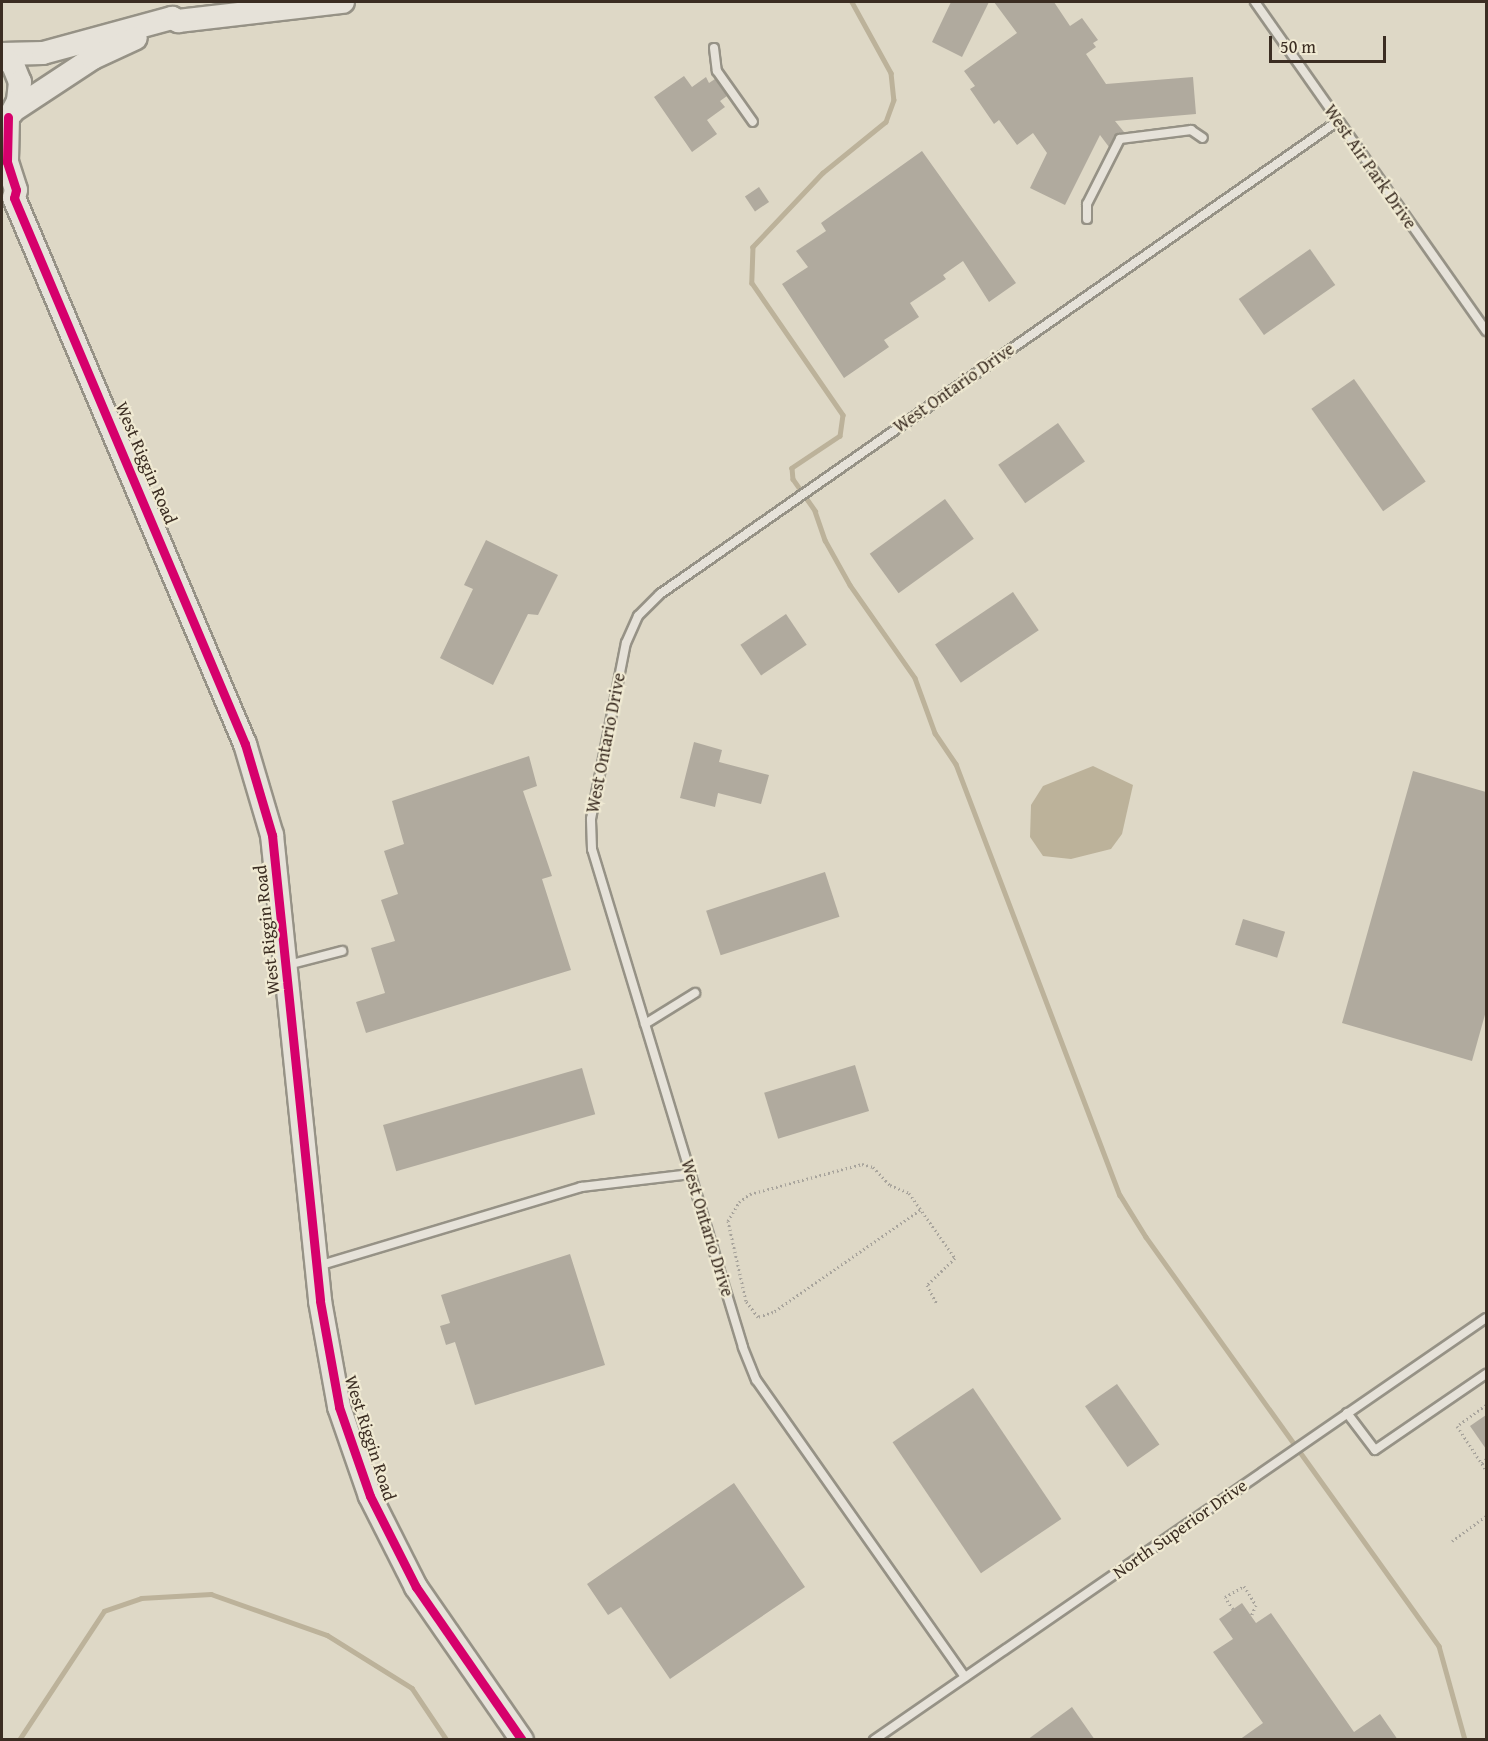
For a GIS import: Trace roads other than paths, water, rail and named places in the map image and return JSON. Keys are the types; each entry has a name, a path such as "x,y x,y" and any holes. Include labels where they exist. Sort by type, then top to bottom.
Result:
{"street":[{"path":"2,55 42,53 142,24 172,18 178,21 343,2"},
{"path":"8,116 93,58 172,27 178,21"},
{"name":"West Riggin Road","path":"2,55 13,65 20,82 8,116 7,162 16,190 8,190 246,744 272,835 288,965 317,1267 337,1398 370,1496 416,1587 522,1740"}],"lane":[{"name":"West Air Park Drive","path":"1254,2 1486,332"},
{"path":"714,48 717,71 753,122"},
{"name":"West Ontario Drive","path":"965,1677 756,1380 592,849 591,819 626,643 638,616 660,594 1338,121"},
{"path":"1087,219 1087,204 1120,139 1191,130 1203,138"},
{"path":"288,965 342,951"},
{"path":"645,1024 694,993"},
{"path":"317,1267 580,1187 691,1174"},
{"name":"North Superior Drive","path":"874,1740 1486,1318"},
{"path":"1347,1413 1375,1449 1486,1374"}],"waterway":[{"path":"852,2 891,73 894,100 886,122 823,173 753,247 752,283 843,415 840,436 792,468 793,479 815,511 825,540 850,585 915,678 935,733 956,764 1120,1195 1146,1237 1439,1646 1465,1740"},
{"path":"19,1740 104,1611 141,1598 211,1594 327,1635 412,1688 447,1740"}]}
